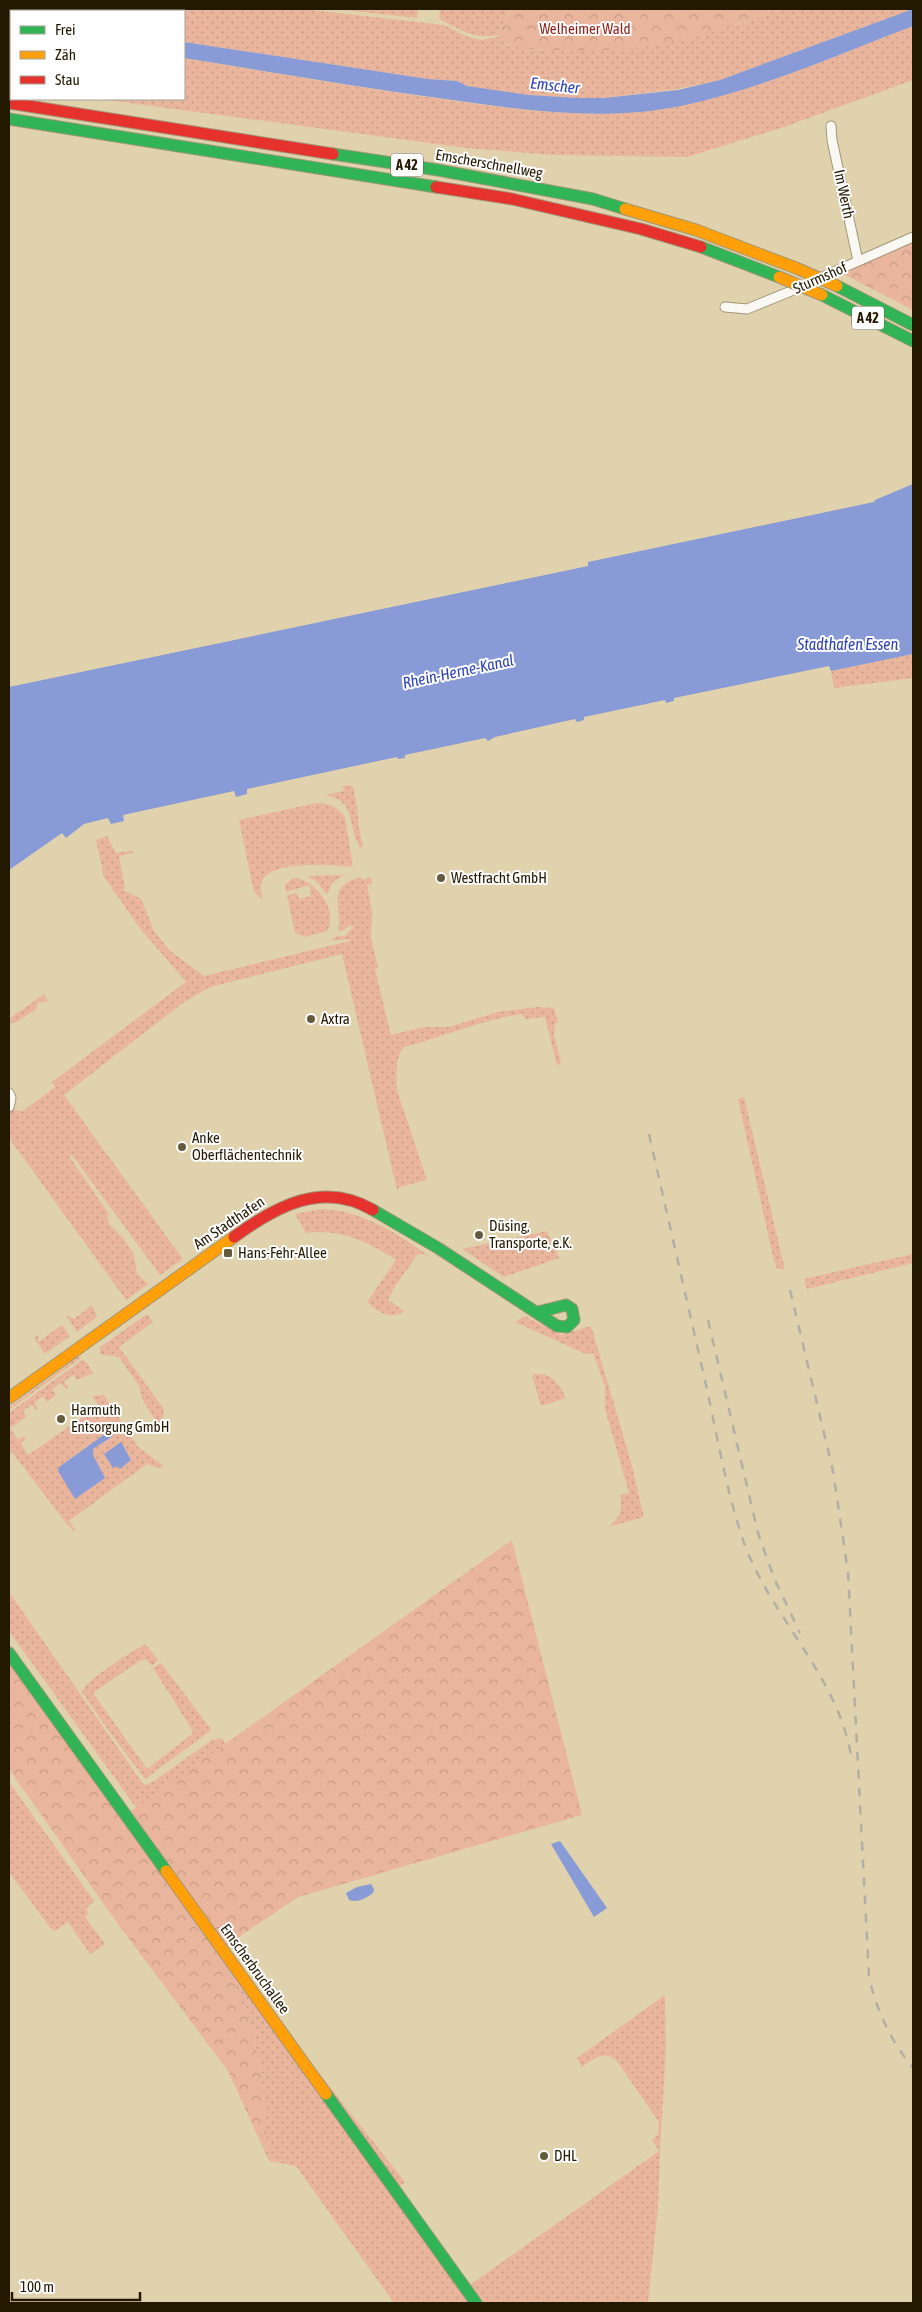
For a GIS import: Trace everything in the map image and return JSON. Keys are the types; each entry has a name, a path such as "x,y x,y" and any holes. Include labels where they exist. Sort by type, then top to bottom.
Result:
{"main road":[{"name":"Emscherschnellweg","path":"9,103 428,168 593,199 696,230 796,268 838,286 913,325"},
{"name":"Emscherschnellweg","path":"9,118 512,199 641,229 692,244 779,277 822,295 913,341"},
{"name":"Am Stadthafen","path":"9,1398 259,1219 281,1207 303,1200 335,1198 366,1206 438,1248 497,1288 538,1312"},
{"name":"Emscherbruchallee","path":"9,1653 476,2303"}],"street":[{"name":"Im Werth","path":"831,126 858,261"},
{"name":"Sturmshof","path":"725,307 747,310 913,236"},
{"path":"9,1093 11,1098 9,1107"}],"green space":[{"path":"9,9 302,9 444,25 468,37 481,40 498,37 507,45 542,50 615,50 698,35 742,23 781,9 913,9 720,80 678,89 603,98 529,95 467,86 457,81 428,79 185,42 185,10 10,10 9,12"},
{"path":"335,9 418,9 417,18"},
{"path":"440,9 511,9 497,35 480,36 466,33 439,19"},
{"name":"Welheimer Wald","path":"512,9 781,9 720,30 657,45 614,50 553,50 514,47 501,40 497,35"},
{"path":"913,26 913,80 784,127 687,157 555,155 466,148 107,100 185,100 185,58 441,99 561,113 591,114 651,111 681,106 770,81"},
{"path":"913,241 913,310 843,274"},
{"path":"913,654 913,678 834,688 831,671"},
{"path":"352,785 363,846 360,848 356,840 350,815 342,802 324,795 344,791 343,786"},
{"path":"316,803 332,806 345,817 353,867 306,865 280,869 270,873 262,881 263,900 254,892 239,820"},
{"path":"107,836 116,853 132,851 133,853 119,856 125,889 123,890 141,899 154,931 169,950 204,976 350,941 349,939 331,941 335,937 345,936 354,926 349,926 342,931 338,930 339,891 350,881 361,877 363,880 371,877 372,884 367,885 372,911 371,938 378,967 375,969 391,1035 423,1027 449,1027 497,1012 537,1007 554,1008 558,1022 555,1023 554,1035 561,1063 557,1066 545,1017 526,1019 522,1014 492,1020 404,1047 399,1056 396,1073 397,1090 427,1180 400,1187 397,1190 342,954 210,987 184,1002 64,1095 183,1259 160,1275 72,1155 69,1156 109,1214 107,1217 110,1225 124,1239 134,1255 137,1274 148,1284 126,1300 9,1138 9,1114 13,1110 23,1111 55,1087 52,1082 186,982 139,927 104,877 96,840"},
{"path":"343,875 332,883 327,895 317,882 307,876"},
{"path":"297,878 312,885 324,899 330,915 327,931 305,937 295,933 287,895 297,893 299,899 311,896 309,885 286,892 285,885 291,879"},
{"path":"44,994 48,1001 38,1003 36,1010 15,1023 11,1023 9,1035 9,1019"},
{"path":"744,1097 785,1270 777,1268 774,1261 738,1099"},
{"path":"322,1209 337,1210 379,1225 406,1240 430,1257 423,1254 417,1255 388,1300 404,1311 395,1315 385,1314 367,1302 396,1260 375,1247 353,1238 330,1233 306,1233 295,1214"},
{"path":"547,1231 559,1258 504,1277 462,1249"},
{"path":"913,1254 913,1263 807,1289 804,1279"},
{"path":"92,1305 97,1317 77,1332 66,1315 74,1319"},
{"path":"147,1314 153,1322 119,1347 164,1409 160,1423 157,1423 142,1399 139,1386 119,1357 100,1354 100,1347"},
{"path":"525,1316 561,1335 591,1326 631,1462 644,1517 608,1527 620,1514 620,1495 629,1493 605,1409 605,1387 593,1353 586,1354 515,1322"},
{"path":"62,1325 70,1336 45,1354 34,1338 38,1335 38,1342"},
{"path":"82,1357 9,1410 9,1407 70,1363 68,1361"},
{"path":"82,1360 87,1363 93,1373 77,1380 73,1375 64,1382 68,1387 66,1389 61,1383 52,1389 56,1395 47,1402 43,1396 34,1403 38,1409 36,1410 32,1405 23,1411 26,1417 10,1428 18,1440 24,1436 26,1439 21,1443 28,1455 99,1406 92,1396 104,1395 138,1447 164,1466 159,1468 147,1464 69,1521 76,1531 74,1531 12,1452 9,1453 9,1413","holes":["109,1431 113,1436 93,1449 93,1455 59,1467"]},
{"path":"535,1374 546,1375 555,1380 566,1398 541,1406 532,1376"},
{"path":"512,1540 582,1815 298,1897 221,1949 252,2029 261,2072 269,2161 228,2071 115,1920 9,1769 9,1659 124,1816"},
{"path":"9,1592 143,1784 146,1785 154,1781 212,1740 221,1738 227,1744 137,1809 9,1631"},
{"path":"145,1644 158,1660 152,1666 146,1659 139,1661 93,1693 147,1769 192,1734 193,1731 153,1668 161,1663 210,1728 210,1731 145,1779 82,1692 100,1673"},
{"path":"9,1782 94,1901 86,1909 89,1914 85,1917 105,1944 90,1954 68,1922 55,1931 51,1929 9,1872"},
{"path":"221,1949 405,2182 395,2190 467,2287 659,2151 652,2140 658,2134 659,2122 616,2060 611,2057 602,2056 582,2067 577,2058 665,1995 666,2048 658,2206 648,2303 394,2303 296,2166 269,2161 261,2072 252,2029"}],"water":[{"path":"913,9 913,26 770,81 681,106 622,113 563,113 380,90 185,58 185,42 428,79 457,81 467,86 529,95 604,98 678,90 720,80"},
{"path":"913,484 913,654 831,671 829,666 674,698 674,701 666,703 665,700 584,717 584,720 577,722 575,719 495,737 488,741 485,738 405,755 405,758 398,759 397,757 247,789 247,794 236,797 234,791 123,815 124,821 111,824 108,818 84,824 66,838 62,833 9,870 9,687 588,566 588,562 874,502"},
{"path":"109,1431 113,1436 93,1449 93,1455 105,1478 75,1499 58,1471 59,1467"},
{"path":"121,1442 131,1460 120,1469 118,1466 113,1468 104,1454"},
{"path":"560,1841 607,1908 594,1917 551,1844"},
{"path":"371,1884 374,1889 373,1893 359,1900 349,1900 346,1893 357,1887"}],"railway":[{"path":"649,1134 727,1485 744,1543 756,1571 820,1676 834,1703 845,1731 852,1761"},
{"path":"790,1290 833,1471 848,1572 869,1977 876,2002 886,2025 898,2047 913,2068"},
{"path":"708,1320 758,1533 774,1578 800,1633"}],"traffic: fast":[{"path":"9,119 436,187"},
{"path":"333,154 438,170 593,199 625,209"},
{"path":"701,247 779,277"},
{"path":"837,286 913,325"},
{"path":"822,295 913,341"},
{"path":"373,1210 438,1248 557,1326 567,1327 574,1320 572,1309 566,1305 538,1312"},
{"path":"9,1653 166,1871"},
{"path":"326,2094 476,2303"}],"traffic: slow":[{"path":"625,209 696,230 796,268"},
{"path":"796,268 837,286"},
{"path":"779,277 822,295"},
{"path":"9,1398 234,1237"},
{"path":"166,1871 326,2094"}],"traffic: jam":[{"path":"9,103 333,154"},
{"path":"436,187 512,199 641,229 701,247"},
{"path":"234,1237 283,1207 317,1197 336,1197 354,1201 373,1210"}],"place":[{"name":"Westfracht GmbH","path":"441,878"},
{"name":"Axtra","path":"311,1019"},
{"name":"Anke Oberflächentechnik","path":"182,1147"},
{"name":"Düsing, Transporte, e.K.","path":"479,1235"},
{"name":"Hans-Fehr-Allee","path":"228,1253"},
{"name":"Harmuth Entsorgung GmbH","path":"61,1419"},
{"name":"DHL","path":"544,2156"}],"water label":[{"name":"Emscher","path":"555,85"},
{"name":"Stadthafen Essen","path":"848,644"},
{"name":"Rhein-Herne-Kanal","path":"458,671"}]}
